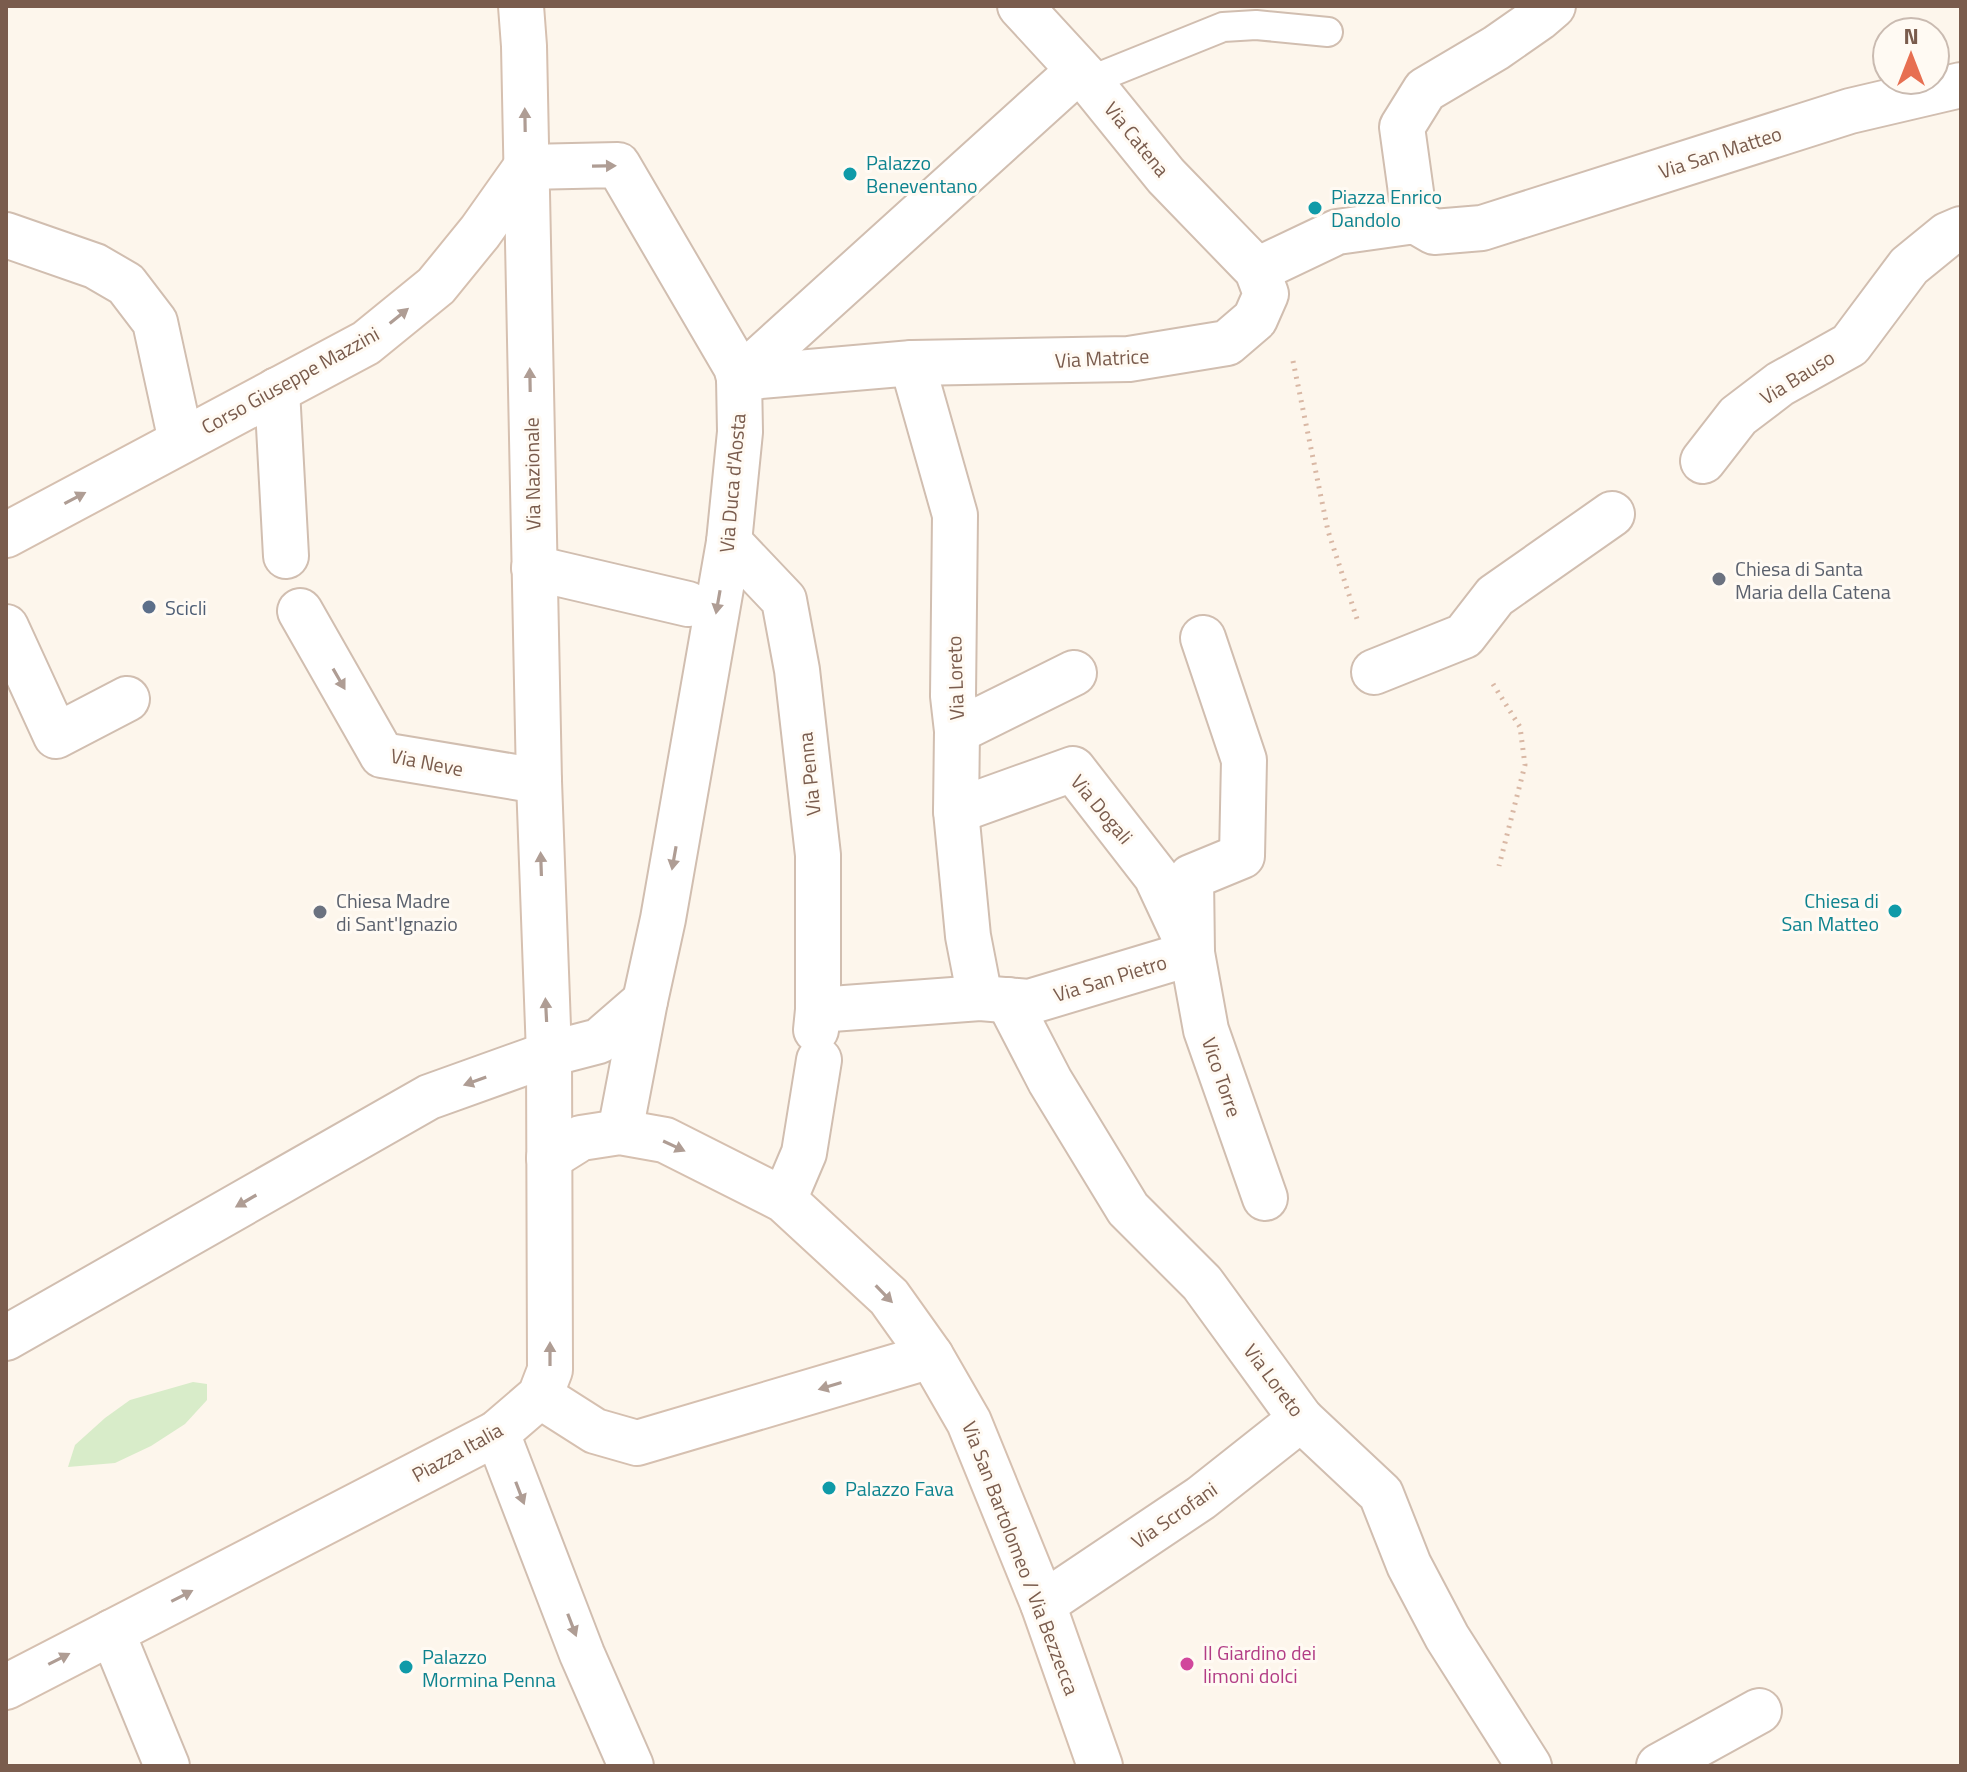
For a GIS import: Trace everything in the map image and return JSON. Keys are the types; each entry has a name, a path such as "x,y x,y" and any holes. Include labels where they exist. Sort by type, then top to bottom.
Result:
{"street":[{"name":"Via Nazionale","path":"521,6 543,942 549,1054"},
{"path":"1261,282 1337,232 1415,221 1402,127 1425,90 1496,48 1543,10"},
{"name":"Via Catena","path":"1033,12 1166,176 1261,282"},
{"path":"739,378 907,225 1083,76"},
{"name":"Via San Matteo","path":"1415,221 1434,232 1482,228 1850,111 1961,85"},
{"name":"Via Duca d'Aosta","path":"526,167 618,165 736,367 739,378 740,432 729,542 663,919 620,1132"},
{"name":"Corso Giuseppe Mazzini","path":"6,535 366,343 436,286 480,232 526,167"},
{"name":"Via Bauso","path":"1703,461 1738,416 1780,384 1850,345 1909,266 1947,235 1961,229"},
{"path":"8,241 95,266 126,284 155,322 181,441"},
{"name":"Via Matrice","path":"739,378 912,363 1129,359 1227,343 1255,319 1261,282"},
{"name":"Via Loreto","path":"912,363 955,515 953,696 957,731 956,811 968,936 994,999 1050,1081 1128,1209 1202,1283 1301,1419 1381,1494 1409,1565 1447,1637 1529,1766"},
{"path":"277,390 286,556"},
{"path":"1374,672 1464,636 1495,596 1612,514"},
{"name":"Via Penna","path":"729,542 784,600 797,670 818,855 817,1033 804,1153 784,1200"},
{"path":"534,568 688,604"},
{"name":"Via Neve","path":"300,611 382,755 539,781"},
{"path":"6,627 56,736 127,699"},
{"name":"Via San Pietro","path":"817,1033 994,999 1029,1002 1192,953 1191,877 1242,856 1244,760 1203,638"},
{"path":"957,731 1074,673"},
{"name":"Via Dogali","path":"956,811 1073,769 1156,876 1192,953"},
{"name":"Vico Torre","path":"1192,953 1206,1030 1265,1198"},
{"path":"6,1338 429,1097 549,1054 599,1041 645,1001"},
{"path":"549,1054 550,1370 540,1396 595,1431 637,1443 931,1356"},
{"name":"Via San Bartolomeo / Via Bezzecca","path":"549,1158 581,1138 620,1132 665,1140 784,1200 889,1297 931,1356 969,1422 1043,1604 1100,1766"},
{"name":"Piazza Italia","path":"6,1687 497,1433 540,1396"},
{"name":"Via Scrofani","path":"1043,1604 1201,1498 1301,1419"},
{"path":"497,1433 582,1654 631,1766"},
{"path":"112,1632 167,1766"},
{"path":"1659,1766 1759,1711"}],"lane":[{"path":"1083,76 1223,27 1256,25 1328,32"}],"path":[{"path":"1261,282 1289,342 1328,531 1374,672"},
{"path":"1464,636 1520,727 1525,765 1499,866"}],"green space":[{"path":"193,1382 207,1384 207,1400 185,1424 151,1446 115,1463 68,1467 75,1445 130,1400"}],"place":[{"name":"Palazzo Beneventano","path":"850,174"},
{"name":"Piazza Enrico Dandolo","path":"1315,208"},
{"name":"Chiesa di Santa Maria della Catena","path":"1719,579"},
{"name":"Scicli","path":"149,607"},
{"name":"Chiesa di San Matteo","path":"1895,911"},
{"name":"Chiesa Madre di Sant'Ignazio","path":"320,912"},
{"name":"Palazzo Fava","path":"829,1488"},
{"name":"Il Giardino dei limoni dolci","path":"1187,1664"},
{"name":"Palazzo Mormina Penna","path":"406,1667"}]}
